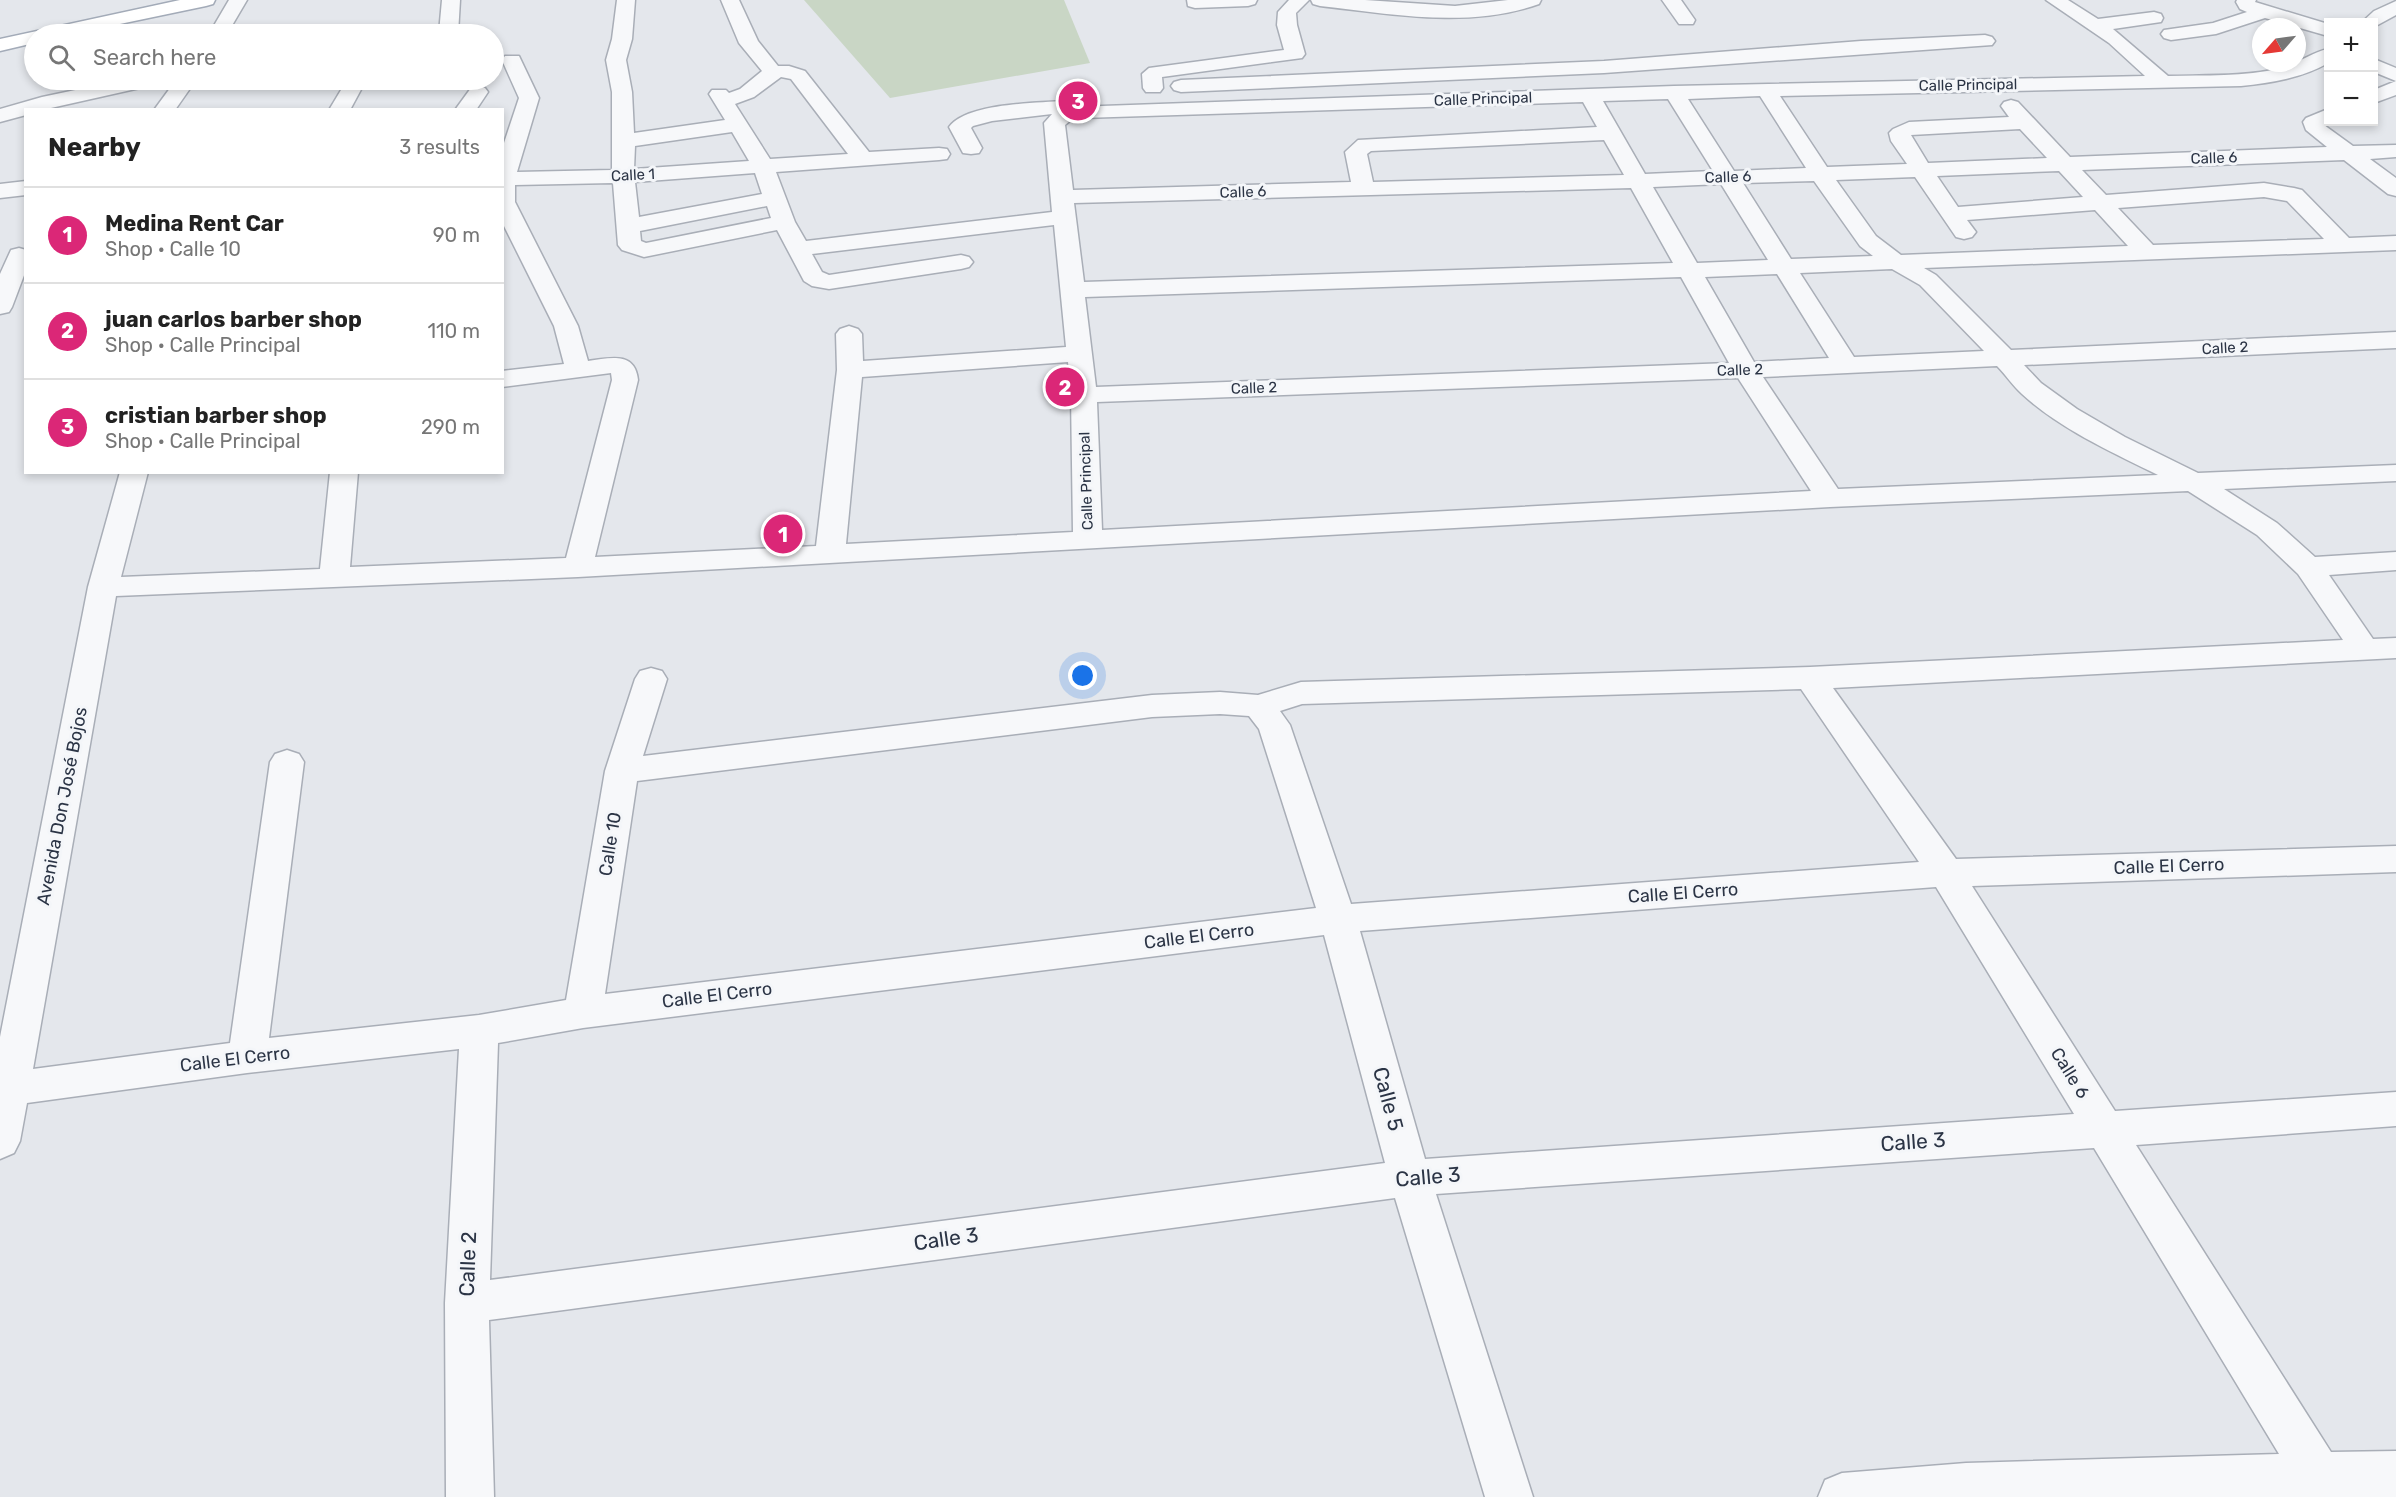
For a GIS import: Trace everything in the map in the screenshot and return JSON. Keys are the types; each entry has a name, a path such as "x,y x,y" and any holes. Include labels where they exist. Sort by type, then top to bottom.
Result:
{"main road":[{"path":"94,24 206,0"},
{"path":"0,45 24,39"}],"street":[{"path":"224,24 238,0"},
{"path":"450,24 451,0"},
{"path":"626,0 622,39 616,60 622,92 623,176 630,245 635,249 644,250 784,222"},
{"path":"730,0 748,43 772,72"},
{"path":"1195,2 1248,0"},
{"path":"1153,88 1152,74 1156,72 1295,54 1287,25 1287,12 1300,0"},
{"path":"1320,0 1415,11 1460,12 1532,0"},
{"path":"1671,0 1686,20"},
{"path":"2055,0 2116,39 2164,83"},
{"path":"2247,0 2245,2 2247,4 2265,12 2324,29"},
{"path":"2378,18 2394,9"},
{"path":"2172,34 2216,28 2265,12"},
{"path":"2097,26 2154,18"},
{"path":"971,148 960,127 965,121 1009,112 1065,111 1072,100 1153,88 1604,67 1861,46 1985,41"},
{"path":"1861,46 1895,86"},
{"name":"Calle Principal","path":"1088,540 1083,395 1054,123 1065,111 1895,86 2257,80 2311,66 2324,58"},
{"path":"504,176 529,98 512,60"},
{"path":"1604,67 1619,94"},
{"path":"2378,67 2396,75"},
{"path":"864,160 798,75 788,70 772,72 745,95 721,97 763,166 784,222 812,276 820,281 961,262"},
{"path":"1379,77 1386,102"},
{"path":"1990,84 2146,252"},
{"path":"2378,95 2396,87"},
{"path":"26,108 102,90"},
{"path":"165,108 179,90"},
{"path":"340,108 351,90"},
{"path":"1766,90 1868,241 1896,262 1928,280 2032,389 2068,415 2115,443 2194,482 2267,529 2308,567 2365,650"},
{"path":"466,108 478,92"},
{"path":"1674,93 1846,365"},
{"path":"1589,95 1636,181 1746,370 1830,498"},
{"path":"0,116 24,109"},
{"path":"2324,117 2313,122 2313,126 2396,189"},
{"path":"1982,259 1902,141 1900,133 1903,130 2025,122"},
{"path":"624,141 738,125"},
{"path":"1364,188 1356,152 1366,145 1610,133"},
{"name":"Calle 6","path":"798,249 1063,207 1364,188 1636,181 2396,151"},
{"name":"Calle 1","path":"504,179 623,176 939,154"},
{"path":"0,191 24,188"},
{"path":"1952,214 2264,190 2294,195 2343,245"},
{"path":"628,226 775,198"},
{"path":"504,202 566,326 578,369"},
{"path":"1073,290 1689,270 2396,243"},
{"path":"0,307 15,253"},
{"path":"830,555 850,370 849,334"},
{"name":"Calle 2","path":"1083,395 1746,370 2396,340"},
{"path":"850,370 1078,354"},
{"path":"504,379 616,365 624,369 625,380 578,568"},
{"path":"103,587 578,568 1830,498 2396,473"},
{"name":"Avenida Don José Bojos","path":"0,1141 5,1089 103,587 133,474"},
{"path":"334,579 344,474"},
{"path":"2308,567 2396,561"},
{"path":"622,771 1152,706 1220,703 1258,706 1301,693 1810,678 2396,648"},
{"name":"Calle 6","path":"1810,678 1946,873 2319,1476"},
{"name":"Calle 10","path":"583,1012 622,771 651,680"},
{"name":"Calle 5","path":"1258,706 1274,725 1338,919 1410,1178 1509,1497"},
{"path":"247,1056 287,762"},
{"name":"Calle El Cerro","path":"5,1089 247,1056 479,1031 583,1012 1338,919 1946,873 2396,859"},
{"name":"Calle 2","path":"470,1497 466,1303 479,1031"},
{"name":"Calle 3","path":"466,1303 1410,1178 2396,1109"},
{"path":"1842,1497 1966,1487 2134,1489 2319,1476 2396,1474"}],"green space":[{"path":"804,0 1064,0 1090,63 890,98"}],"place":[{"name":"cristian barber shop","path":"1078,101"},
{"name":"juan carlos barber shop","path":"1065,387"},
{"name":"Medina Rent Car","path":"783,534"}]}
